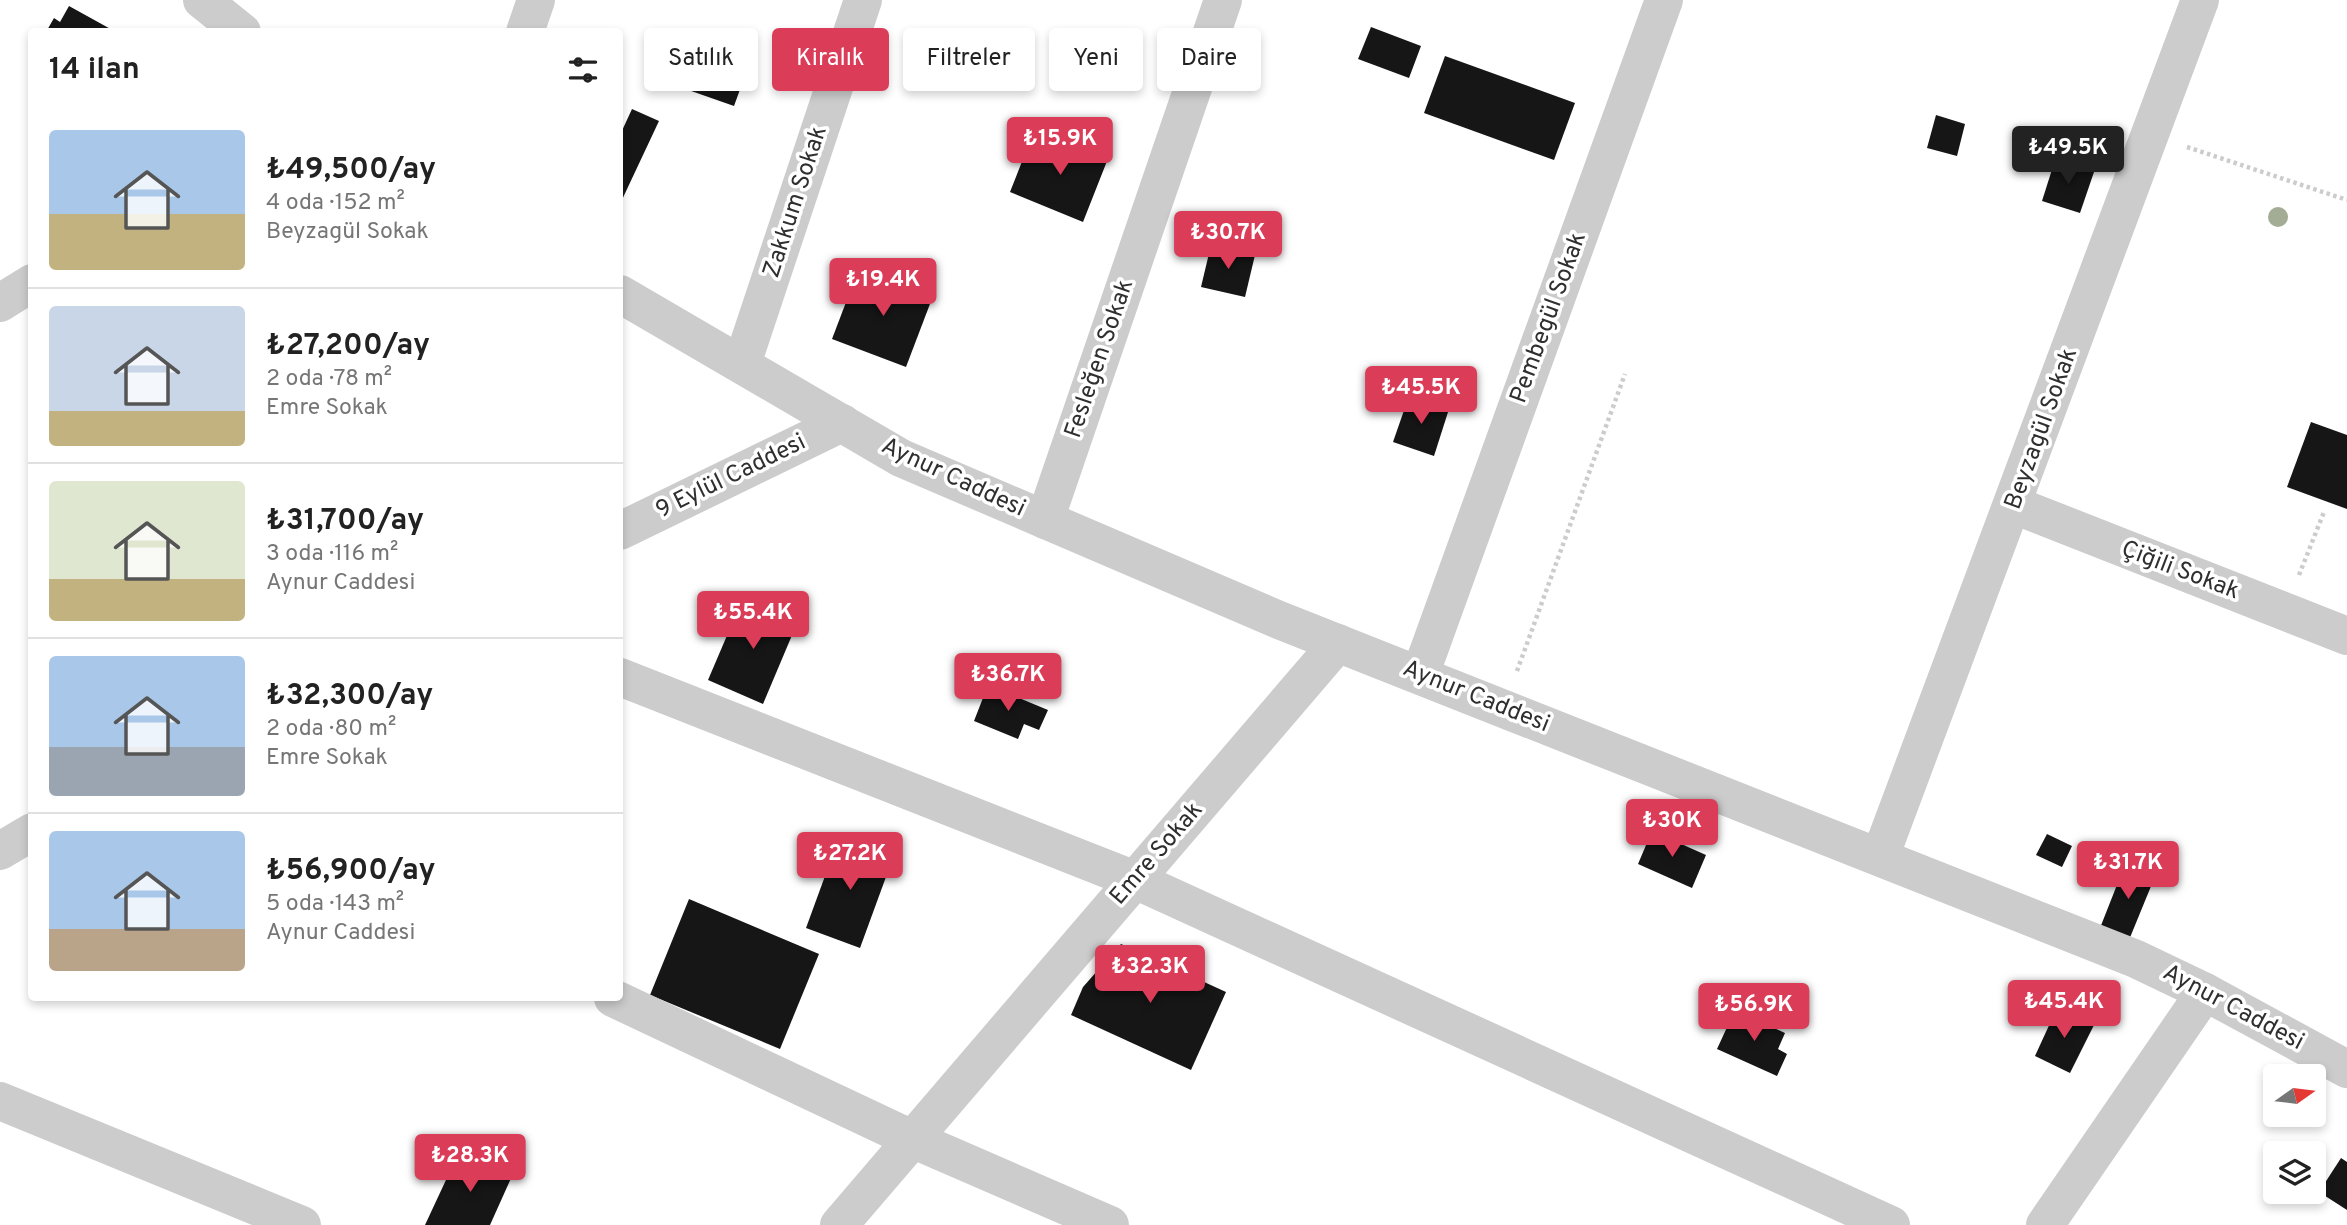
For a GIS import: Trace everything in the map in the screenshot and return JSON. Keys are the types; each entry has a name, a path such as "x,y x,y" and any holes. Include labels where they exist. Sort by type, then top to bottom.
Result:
{"street":[{"path":"526,28 537,0"},
{"name":"Zakkum Sokak","path":"742,364 863,0"},
{"name":"Fesleğen Sokak","path":"1045,520 1223,0"},
{"name":"Pembegül Sokak","path":"1420,675 1664,0"},
{"name":"Beyzagül Sokak","path":"1880,857 2014,505 2200,0"},
{"path":"0,303 28,286"},
{"name":"Aynur Caddesi","path":"623,296 901,458 1338,643 2136,959 2205,992 2347,1069"},
{"name":"9 Eylül Caddesi","path":"623,530 842,423"},
{"name":"Çiğili Sokak","path":"2014,505 2347,636"},
{"name":"Emre Sokak","path":"839,1225 1338,643"},
{"path":"623,678 1135,880 1891,1225"},
{"path":"0,850 28,834"},
{"path":"2045,1225 2205,992"},
{"path":"619,1001 912,1139 1110,1225"},
{"path":"0,1101 302,1225"}],"path":[{"path":"2150,135 2347,200"},
{"path":"1504,708 1625,374"},
{"path":"2285,612 2324,512"}],"building":[{"path":"69,6 109,28 48,28 54,18 60,22"},
{"path":"1371,27 1421,46 1409,78 1358,59"},
{"path":"1445,56 1575,103 1554,160 1424,113"},
{"path":"691,91 739,91 734,106"},
{"path":"632,109 659,121 623,198 623,128"},
{"path":"1936,115 1965,124 1957,156 1927,148"},
{"path":"1032,136 1073,153 1076,143 1109,156 1083,222 1010,192"},
{"path":"2055,160 2094,172 2080,213 2042,201"},
{"path":"1211,245 1255,255 1245,297 1201,287"},
{"path":"859,268 933,296 906,367 832,339"},
{"path":"1409,396 1449,409 1434,456 1393,442"},
{"path":"2311,422 2347,435 2347,509 2287,487"},
{"path":"743,598 798,621 763,704 708,680"},
{"path":"988,685 1048,710 1039,730 1024,724 1018,739 974,721"},
{"path":"1652,831 1706,855 1692,888 1638,864"},
{"path":"2047,834 2072,846 2062,867 2036,855"},
{"path":"840,835 894,855 860,948 806,928"},
{"path":"2126,862 2156,874 2129,940 2100,928"},
{"path":"689,899 819,954 780,1049 650,995"},
{"path":"1121,944 1226,992 1191,1070 1071,1015 1083,987"},
{"path":"2057,1008 2094,1025 2070,1073 2035,1056"},
{"path":"1735,1010 1785,1033 1778,1049 1787,1054 1777,1076 1717,1049"},
{"path":"459,1152 512,1176 490,1225 425,1225"},
{"path":"2341,1158 2347,1162 2347,1210 2326,1196 2326,1181"}]}
